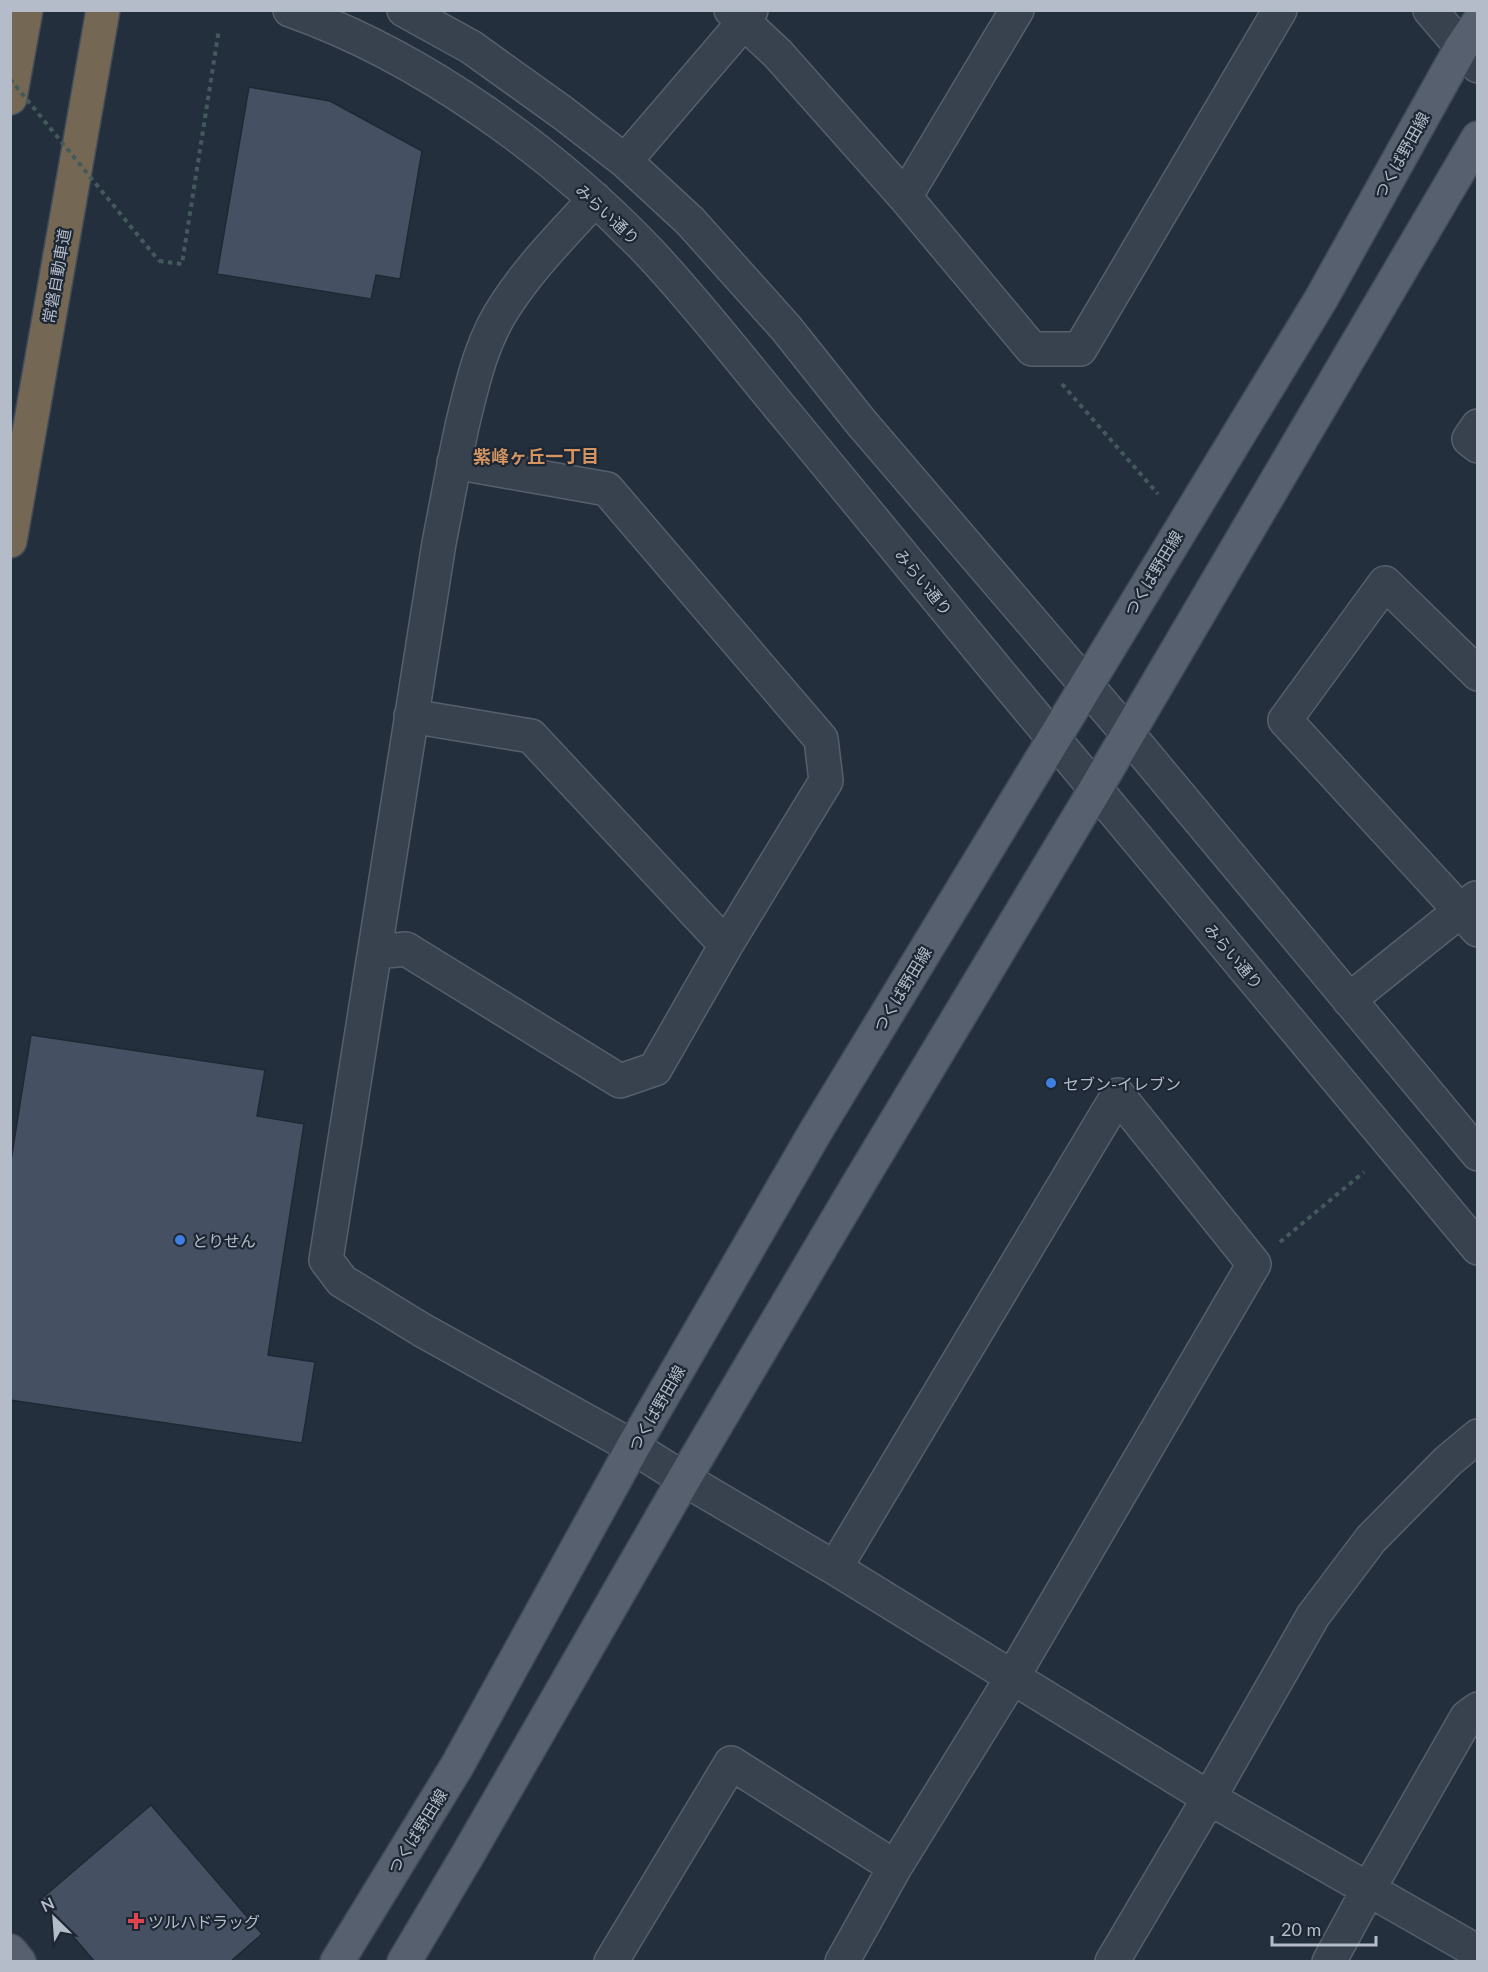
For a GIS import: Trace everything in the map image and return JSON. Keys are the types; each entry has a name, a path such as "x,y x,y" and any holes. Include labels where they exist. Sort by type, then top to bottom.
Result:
{"highway":[{"path":"10,98 26,10"},
{"name":"常磐自動車道","path":"10,541 103,10"}],"main road":[{"name":"つくば野田線","path":"337,1962 457,1766 633,1447 818,1129 1472,46"},
{"path":"404,1962 684,1479 1095,790 1478,138"},
{"path":"10,1951 19,1962"}],"street":[{"name":"みらい通り","path":"290,10 381,50 441,84 516,136 595,199 651,254 1478,1248"},
{"path":"404,10 471,47 625,161 690,221 786,328 860,421 1128,734 1478,1154"},
{"path":"905,197 1017,10"},
{"path":"625,161 742,14 905,197 1032,349 1080,349 1280,10"},
{"path":"1430,10 1472,46"},
{"path":"595,199 506,303 488,338 475,371 454,462 411,716 376,952 326,1260 342,1281 433,1335 633,1447 1209,1798 1478,1952"},
{"path":"1478,426 1469,439 1478,446"},
{"path":"376,952 406,950 620,1081 655,1069 726,945 826,781 821,740 607,489 454,462"},
{"path":"1349,1000 1472,912 1285,720 1385,583 1478,674"},
{"path":"411,716 531,736 726,945"},
{"path":"835,1568 1118,1095 1254,1264 1012,1678 895,1867 842,1962"},
{"path":"1112,1962 1313,1616 1371,1539 1448,1461 1478,1436"},
{"path":"1329,1962 1467,1717 1478,1709"},
{"path":"611,1962 731,1763 895,1867"}],"path":[{"path":"10,79 159,261 182,264 219,29"},
{"path":"1053,349 1059,381 1158,494"},
{"path":"1254,1264 1364,1172"}],"building":[{"path":"249,87 330,101 422,151 400,279 376,275 371,299 217,274"},
{"path":"31,1035 265,1070 257,1116 304,1124 268,1355 315,1362 302,1443 10,1400 10,1167"},
{"path":"151,1805 262,1934 230,1962 95,1962 41,1899"}],"place":[{"name":"セブン-イレブン","path":"1051,1083"},
{"name":"とりせん","path":"180,1240"},
{"name":"ツルハドラッグ","path":"136,1921"}],"district":[{"name":"紫峰ヶ丘一丁目","path":"536,456"}]}
